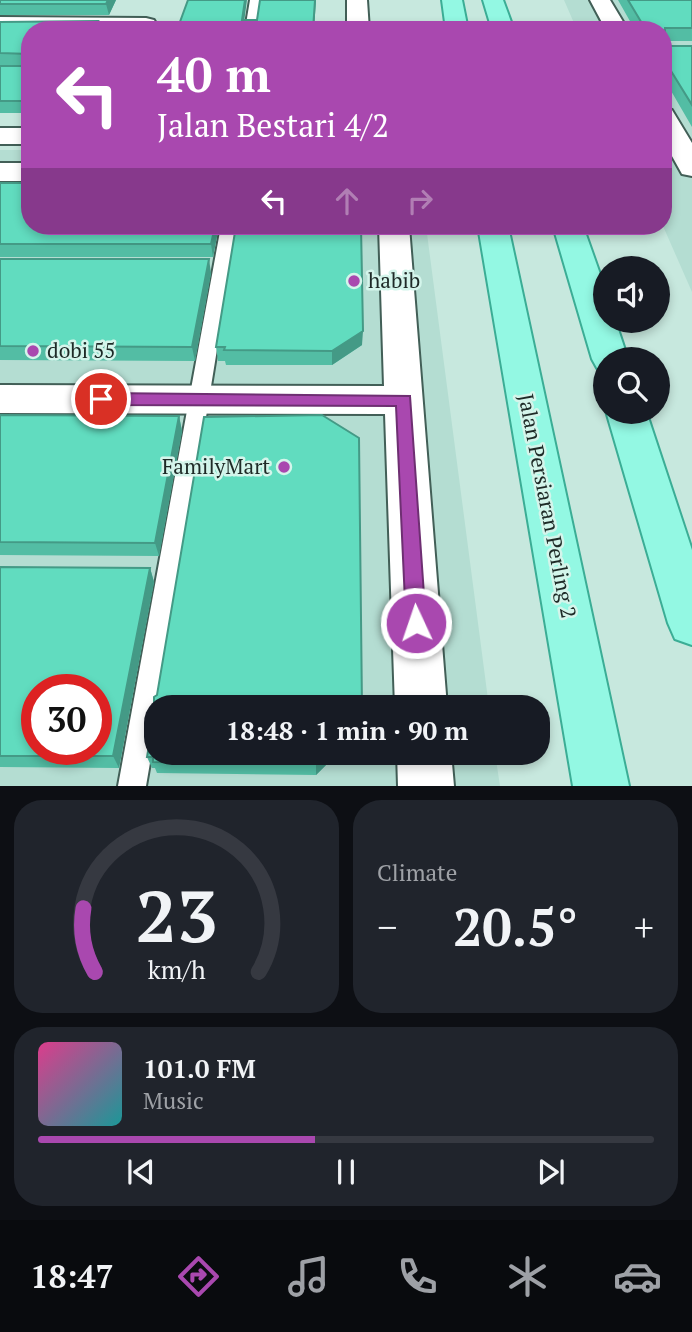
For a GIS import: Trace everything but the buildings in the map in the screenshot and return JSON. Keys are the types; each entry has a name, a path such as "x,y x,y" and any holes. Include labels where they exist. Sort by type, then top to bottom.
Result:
{"main road":[{"path":"452,0 456,21"},
{"path":"494,0 500,21"},
{"name":"Jalan Persiaran Perling 2","path":"495,235 601,786"},
{"path":"571,235 606,347"},
{"path":"630,424 691,618"}],"street":[{"path":"148,21 157,0"},
{"path":"357,0 358,21"},
{"path":"600,0 612,21"},
{"path":"0,24 21,24"},
{"path":"672,131 692,168"},
{"path":"0,136 21,136"},
{"path":"0,172 21,172"},
{"path":"395,235 420,695"},
{"path":"0,399 404,400"},
{"path":"425,765 426,786"}],"lane":[{"path":"252,21 255,0"},
{"path":"132,786 201,400 215,265 226,235"},
{"path":"144,569 171,569"}],"shaded area":[{"path":"564,0 692,0 692,292 667,235 672,235 672,21 573,21"},
{"path":"0,150 21,150 21,235 427,235 487,695 144,695 144,765 497,765 500,786 0,786"}],"place":[{"name":"habib","path":"354,281"},
{"name":"dobi 55","path":"33,351"},
{"name":"FamilyMart","path":"284,467"}],"route":[{"path":"101,399 404,400 416,623"}]}
